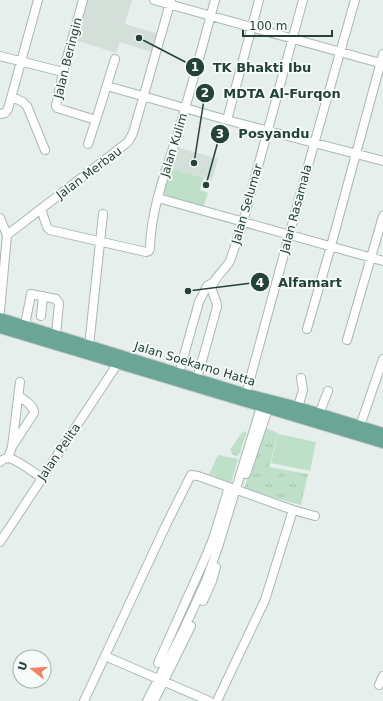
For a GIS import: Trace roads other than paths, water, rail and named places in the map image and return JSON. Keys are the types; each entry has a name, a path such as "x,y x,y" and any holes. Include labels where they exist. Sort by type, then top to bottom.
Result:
{"main road":[{"name":"Jalan Soekarno Hatta","path":"0,318 246,394 298,407 383,433"},
{"name":"Jalan Soekarno Hatta","path":"0,328 118,362 383,443"}],"street":[{"path":"0,114 7,111 12,97 38,0"},
{"name":"Jalan Beringin","path":"83,0 63,72 56,106 57,108 96,120"},
{"path":"154,0 171,2 211,16 382,64"},
{"name":"Jalan Kulim","path":"100,242 146,252 149,251 151,228 158,198 215,0"},
{"path":"227,120 259,0"},
{"name":"Jalan Selumar","path":"179,373 199,302 207,286 214,282 230,261 243,222 303,0"},
{"name":"Jalan Rasamala","path":"246,394 355,0"},
{"name":"Jalan Merbau","path":"7,235 128,142 133,132 144,97 171,2"},
{"path":"307,329 382,64 383,54"},
{"path":"0,56 63,72"},
{"path":"88,144 115,59"},
{"path":"107,86 314,144 383,161"},
{"path":"12,97 23,102 27,106 45,150"},
{"path":"158,198 383,261"},
{"path":"41,209 47,227 50,230 100,242"},
{"path":"89,346 103,214"},
{"path":"347,340 383,216"},
{"path":"0,218 7,235 0,311"},
{"path":"197,379 217,307 217,302 212,290 214,282"},
{"path":"25,325 30,296 33,294 59,301 56,335"},
{"path":"41,316 43,296"},
{"path":"360,426 383,359"},
{"name":"Jalan Pelita","path":"0,542 118,362"},
{"path":"298,407 303,390 301,378"},
{"path":"8,458 12,447 20,382"},
{"path":"319,414 328,391"},
{"path":"12,447 34,413 32,406 19,396"},
{"path":"154,701 161,680 206,581 235,489 265,408"},
{"path":"0,462 8,458 14,460 42,478"},
{"path":"84,701 189,478 194,475 198,476 293,510 315,516"},
{"path":"217,701 265,600 293,510"},
{"path":"158,663 198,577 217,547"},
{"path":"147,701 186,638 212,581 217,547"},
{"path":"198,577 206,581"},
{"path":"174,627 183,631"},
{"path":"105,656 208,701"},
{"path":"379,685 383,676"}],"place":[{"name":"TK Bhakti Ibu","path":"139,38"},
{"name":"MDTA Al-Furqon","path":"194,163"},
{"name":"Posyandu","path":"206,185"},
{"name":"Alfamart","path":"188,291"}]}
